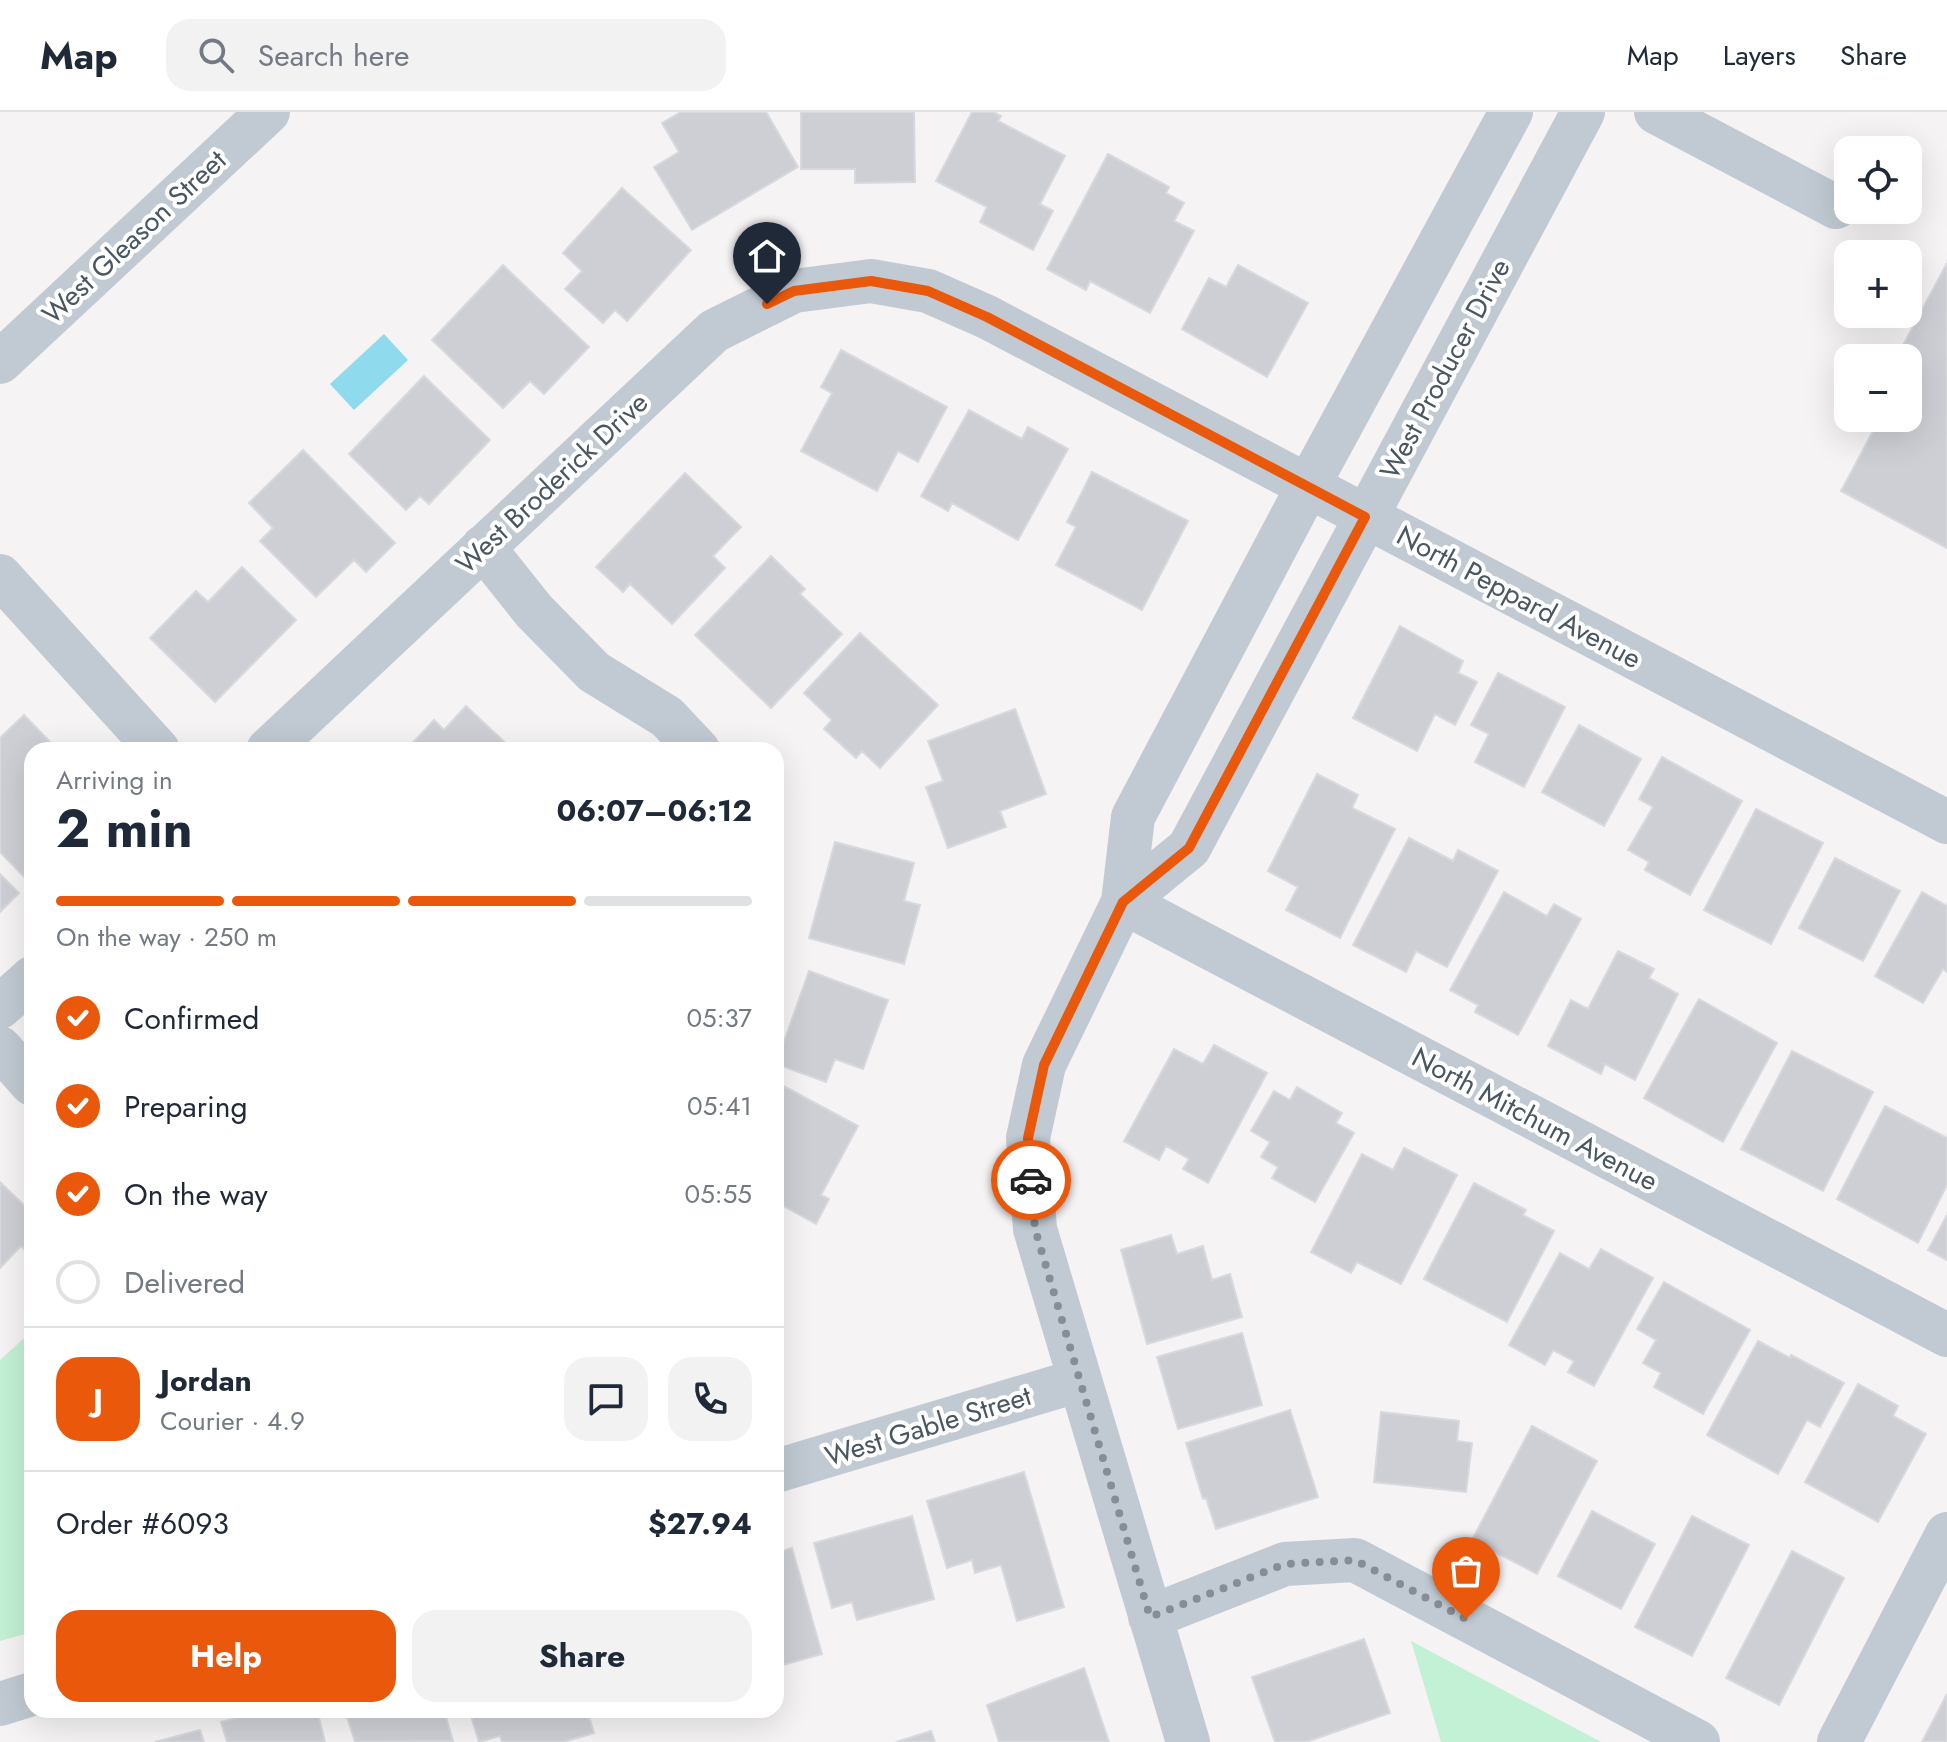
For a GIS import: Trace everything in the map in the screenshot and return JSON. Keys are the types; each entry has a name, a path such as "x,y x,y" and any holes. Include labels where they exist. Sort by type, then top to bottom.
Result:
{"street":[{"name":"West Gleason Street","path":"0,362 268,112"},
{"name":"West Producer Drive","path":"1188,1742 1035,1229 1028,1138 1044,1065 1123,902 1133,817 1511,112"},
{"name":"West Producer Drive","path":"1123,902 1189,848 1583,112"},
{"path":"1656,112 1834,206"},
{"name":"North Peppard Avenue","path":"871,281 928,291 987,317 1947,822"},
{"name":"West Broderick Drive","path":"276,742 714,331 794,291 871,281"},
{"path":"483,547 534,611 594,672 667,717 690,742"},
{"path":"0,576 151,742"},
{"name":"North Mitchum Avenue","path":"1123,902 1947,1335"},
{"path":"0,1007 24,985"},
{"path":"0,1048 24,1075"},
{"name":"West Gable Street","path":"784,1469 1080,1380"},
{"path":"1839,1742 1947,1534"},
{"path":"1150,1617 1285,1564 1355,1560 1698,1742"},
{"path":"0,1704 24,1696"}],"green space":[{"path":"24,1338 24,1634 0,1641 0,1360"},
{"path":"1411,1641 1601,1742 1441,1742"}],"water":[{"path":"384,334 408,360 354,410 330,384"}],"building":[{"path":"681,112 766,112 798,167 692,230 654,167 679,152 662,123"},
{"path":"801,112 914,112 915,182 855,183 855,169 801,169"},
{"path":"972,112 993,112 1001,116 998,121 1065,156 1040,204 1053,211 1033,250 980,222 987,207 936,181"},
{"path":"1108,154 1169,187 1166,193 1184,203 1174,221 1194,231 1150,313 1090,281 1086,290 1047,269"},
{"path":"622,188 691,250 627,321 615,310 603,323 565,289 582,271 563,253"},
{"path":"1947,263 1947,548 1841,491 1873,432 1922,432 1922,344 1904,344 1912,328 1922,328 1922,310"},
{"path":"503,265 589,347 544,394 530,381 503,408 432,340"},
{"path":"1238,265 1308,303 1267,377 1182,329 1209,278 1226,287"},
{"path":"841,350 947,407 918,462 898,451 877,491 801,451 832,393 821,387"},
{"path":"424,376 490,440 429,504 420,496 406,510 349,454"},
{"path":"969,410 1022,439 1028,427 1068,449 1018,540 952,503 948,511 921,496"},
{"path":"303,450 395,543 366,572 354,560 316,597 260,541 273,528 249,503"},
{"path":"1092,472 1188,521 1142,610 1056,565 1076,527 1067,522"},
{"path":"685,473 741,527 713,556 725,568 672,624 630,584 623,592 596,567"},
{"path":"771,556 805,589 800,594 842,634 771,708 695,635"},
{"path":"242,567 296,620 215,702 150,638 196,591 208,602"},
{"path":"1400,626 1463,661 1458,673 1477,682 1455,725 1435,714 1417,751 1353,718"},
{"path":"860,633 938,705 880,768 862,751 856,758 824,729 832,720 804,693"},
{"path":"1498,673 1565,707 1524,787 1475,762 1489,734 1471,725"},
{"path":"466,706 504,742 413,742 434,720 444,730"},
{"path":"1015,709 1046,794 1000,811 1006,827 948,848 926,787 943,781 928,741"},
{"path":"24,715 50,742 24,742 24,877 0,852 0,738"},
{"path":"1579,725 1641,759 1604,826 1542,792"},
{"path":"1662,757 1742,801 1690,895 1645,870 1649,862 1628,850 1653,807 1639,799"},
{"path":"1317,774 1358,795 1352,808 1395,829 1340,938 1286,910 1298,887 1268,871"},
{"path":"1756,809 1823,843 1771,944 1704,910"},
{"path":"1409,838 1453,861 1458,850 1498,871 1447,967 1416,951 1406,972 1353,945"},
{"path":"835,842 914,863 904,901 920,905 904,964 809,938"},
{"path":"1835,858 1900,891 1863,961 1799,928"},
{"path":"0,874 19,893 0,912"},
{"path":"1504,892 1547,916 1554,904 1581,919 1518,1035 1475,1012 1478,1005 1450,990"},
{"path":"1922,892 1947,906 1947,972 1943,969 1923,1003 1875,976"},
{"path":"1618,951 1654,969 1649,978 1678,994 1635,1080 1605,1064 1601,1074 1548,1046 1571,1000 1588,1009"},
{"path":"809,971 888,1000 863,1069 835,1059 826,1082 784,1067 784,1041"},
{"path":"1699,999 1777,1043 1723,1142 1644,1098"},
{"path":"1214,1045 1267,1073 1208,1183 1183,1169 1189,1159 1166,1146 1159,1160 1124,1141 1174,1049 1203,1064"},
{"path":"1792,1051 1873,1092 1823,1191 1741,1149"},
{"path":"784,1086 858,1126 821,1195 829,1199 816,1224 784,1206"},
{"path":"1297,1087 1342,1113 1336,1123 1354,1133 1315,1202 1272,1178 1278,1167 1261,1157 1270,1142 1251,1131 1274,1091 1290,1100"},
{"path":"1885,1106 1947,1138 1947,1185 1918,1243 1837,1199"},
{"path":"1404,1148 1457,1175 1401,1284 1357,1262 1351,1273 1311,1252 1362,1154 1393,1170"},
{"path":"0,1182 24,1205 24,1249 21,1246 0,1268"},
{"path":"1474,1183 1526,1210 1523,1215 1554,1231 1507,1322 1424,1279"},
{"path":"1947,1215 1947,1260 1928,1250"},
{"path":"1171,1235 1177,1254 1203,1246 1212,1280 1230,1274 1242,1317 1147,1344 1121,1250"},
{"path":"1601,1249 1653,1278 1594,1386 1568,1372 1574,1361 1553,1350 1545,1365 1509,1345 1560,1253 1589,1269"},
{"path":"1664,1282 1750,1330 1703,1414 1654,1387 1661,1373 1643,1363 1656,1340 1637,1329"},
{"path":"1242,1333 1262,1405 1178,1429 1157,1357"},
{"path":"1758,1341 1844,1383 1820,1427 1807,1420 1778,1474 1707,1435"},
{"path":"1858,1384 1898,1406 1893,1416 1926,1434 1878,1522 1805,1482"},
{"path":"1290,1410 1318,1497 1216,1529 1186,1443"},
{"path":"1381,1412 1459,1421 1457,1441 1472,1443 1466,1492 1374,1482"},
{"path":"1532,1426 1597,1461 1537,1574 1472,1540"},
{"path":"1024,1472 1064,1607 1017,1621 1001,1565 975,1573 972,1560 947,1568 927,1501"},
{"path":"1592,1511 1655,1544 1621,1609 1558,1576"},
{"path":"912,1516 934,1599 857,1620 852,1602 832,1608 814,1543"},
{"path":"1692,1516 1749,1545 1692,1656 1635,1627"},
{"path":"792,1548 822,1654 784,1665 784,1550"},
{"path":"1792,1551 1844,1578 1779,1705 1726,1678"},
{"path":"1364,1639 1390,1713 1306,1742 1275,1742 1252,1677"},
{"path":"1084,1668 1109,1742 999,1742 987,1705"},
{"path":"1947,1694 1947,1742 1922,1742"},
{"path":"236,1718 319,1718 325,1742 227,1742 221,1722"},
{"path":"348,1718 446,1718 453,1741 355,1742"},
{"path":"472,1718 589,1718 594,1733 563,1742 502,1742 500,1736 479,1742"},
{"path":"200,1730 204,1742 155,1742"},
{"path":"931,1731 935,1742 896,1742"}],"way so far":[{"path":"1031,1180 1035,1229 1150,1617 1285,1564 1355,1560 1466,1619"}],"route":[{"path":"767,304 794,291 871,281 928,291 987,317 1365,517 1189,848 1123,902 1044,1065 1028,1138 1031,1180"}]}
